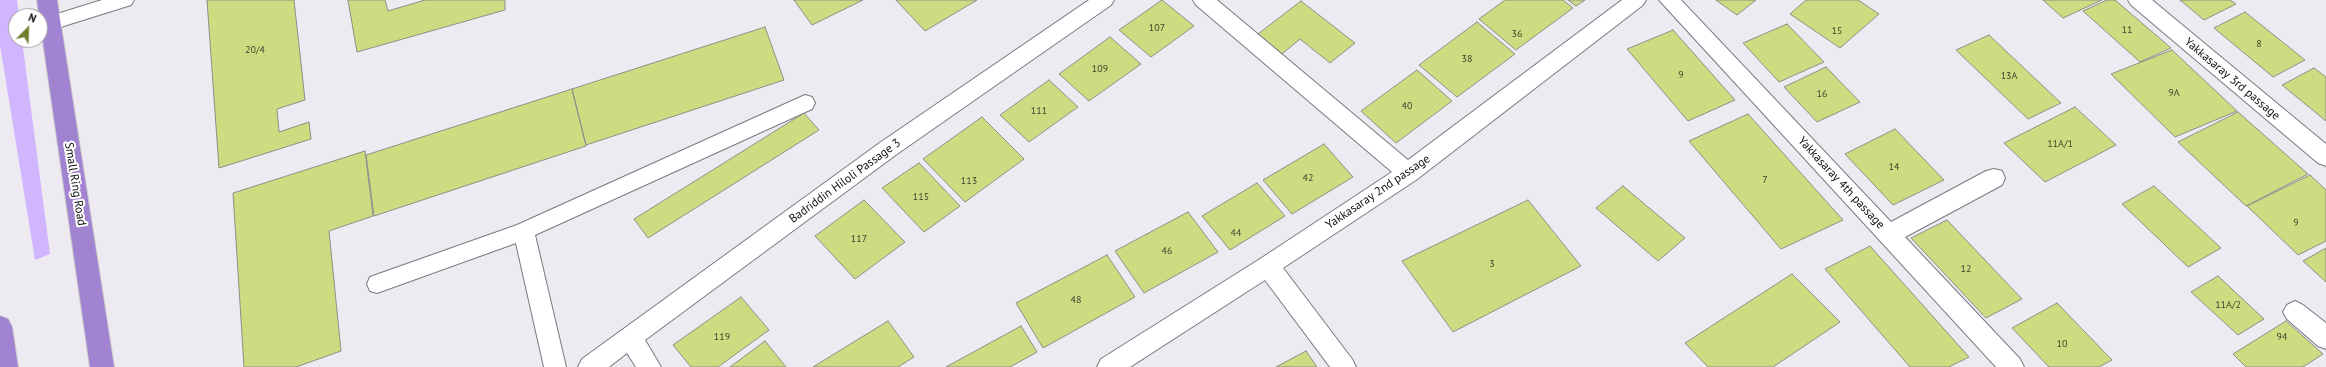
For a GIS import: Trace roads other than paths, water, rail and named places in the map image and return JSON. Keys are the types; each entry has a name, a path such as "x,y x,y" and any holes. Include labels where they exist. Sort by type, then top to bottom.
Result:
{"highway":[{"name":"Small Ring Road","path":"47,0 102,367"},
{"path":"0,332 6,367"}],"street":[{"name":"Badriddin Hiloli Passage 3","path":"590,367 890,148 1104,0"},
{"path":"1203,0 1408,173"},
{"name":"Yakkasaray 2nd passage","path":"1109,367 1268,266 1408,173 1636,0"},
{"name":"Yakkasaray 4th passage","path":"1669,0 2012,367"},
{"name":"Yakkasaray 3rd passage","path":"2138,0 2326,157"},
{"path":"1888,234 1994,178"},
{"path":"1268,266 1344,367"},
{"path":"2296,312 2326,338"},
{"path":"631,338 649,367"}],"lane":[{"path":"50,23 125,0"},
{"path":"377,284 524,231 805,103"},
{"path":"524,231 555,367"}]}
